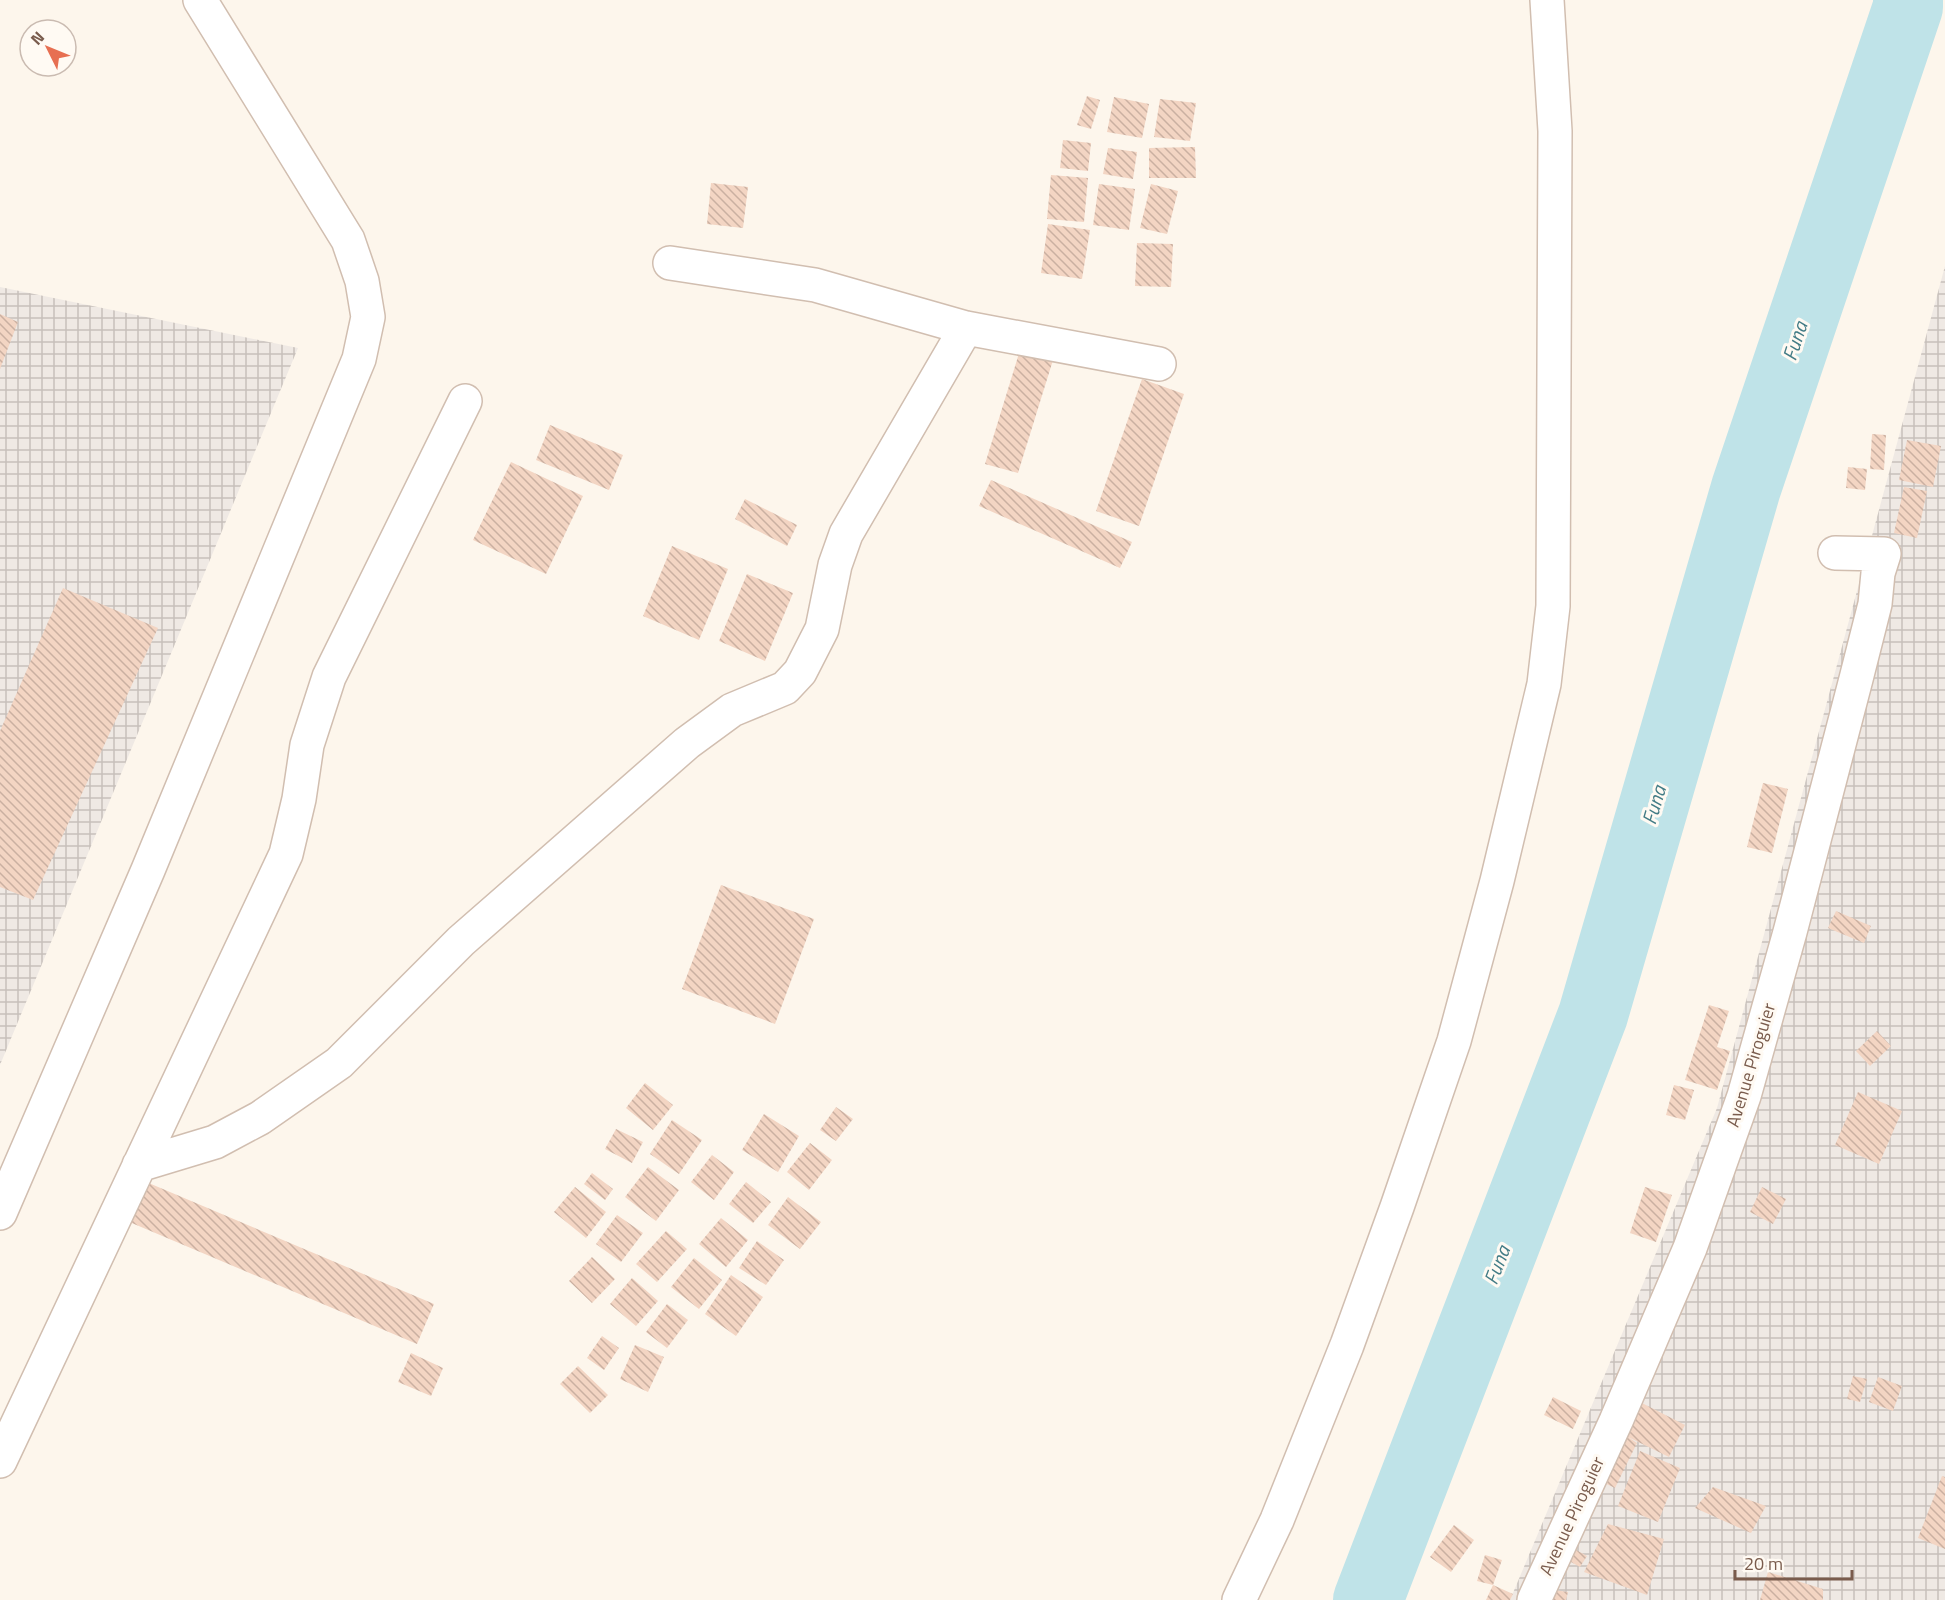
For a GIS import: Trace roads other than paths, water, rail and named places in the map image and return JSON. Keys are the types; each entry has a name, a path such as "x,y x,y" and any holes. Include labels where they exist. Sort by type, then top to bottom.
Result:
{"street":[{"path":"0,1213 144,880 359,359 368,317 362,281 348,240 200,0"},
{"path":"1239,1600 1277,1520 1347,1345 1454,1041 1497,880 1544,684 1553,606 1555,131 1547,0"},
{"path":"670,263 815,285 966,328 1159,364"},
{"path":"139,1165 215,1142 260,1118 339,1063 461,942 687,743 732,711 784,688 800,672 822,629 835,564 846,534 966,328"},
{"path":"0,1461 286,854 299,799 307,745 329,677 465,401"},
{"name":"Avenue Piroguier","path":"1534,1600 1616,1421 1690,1248 1744,1096 1790,932 1856,679 1875,604 1878,573 1884,554 1835,553"}],"waterway":[{"name":"Funa","path":"1368,1600 1593,1015 1746,488 1908,7 1908,0"}]}
